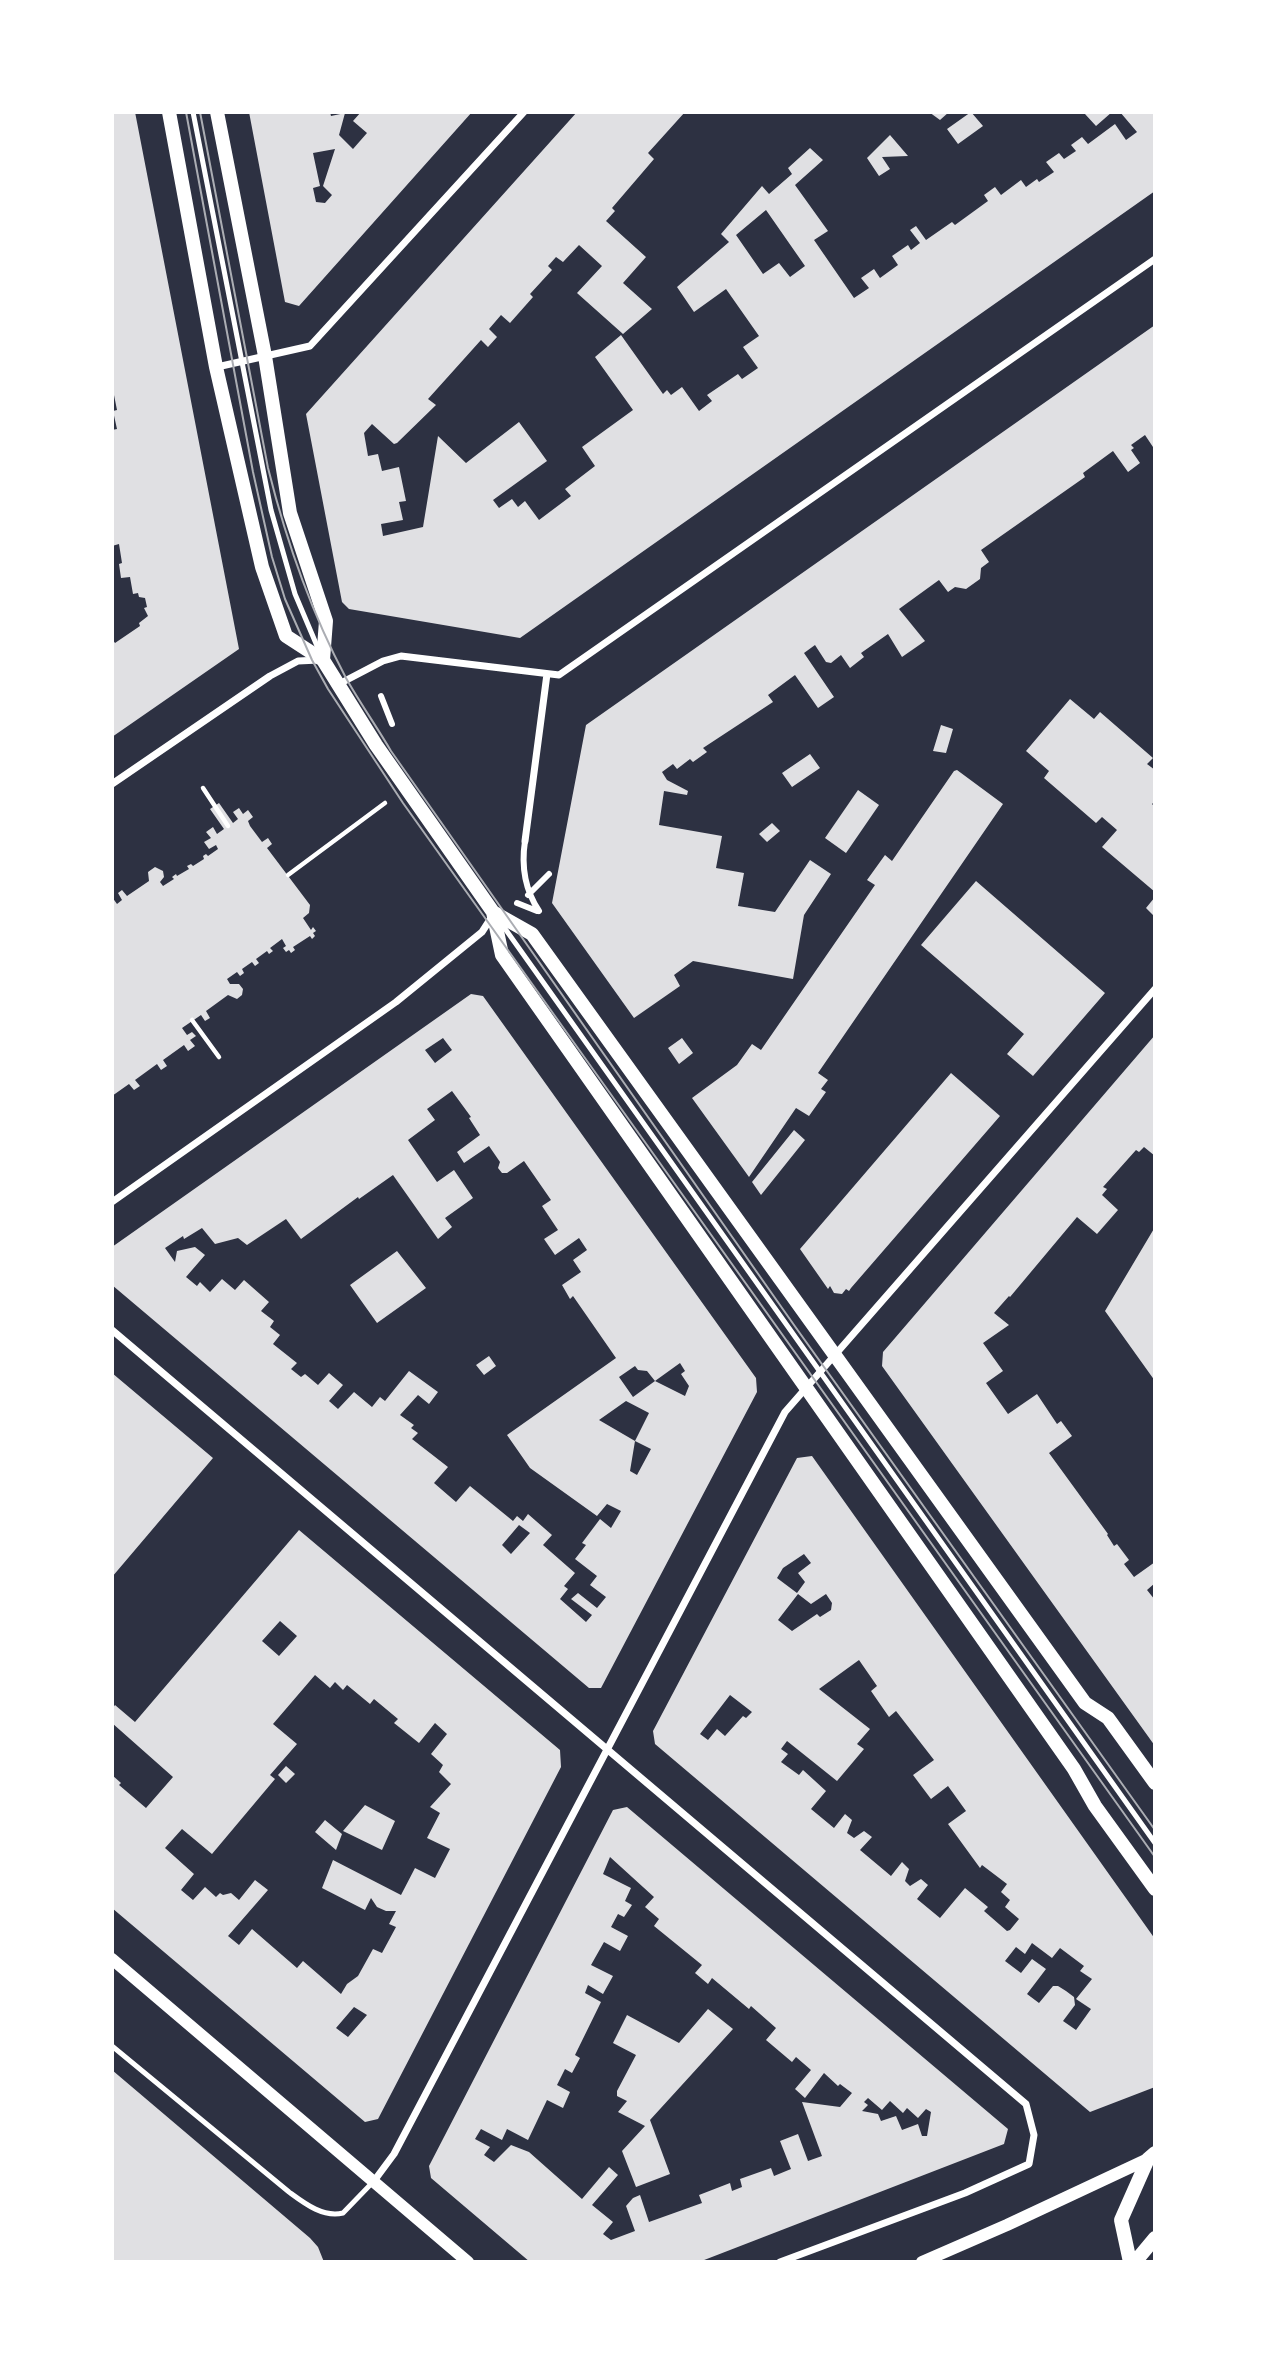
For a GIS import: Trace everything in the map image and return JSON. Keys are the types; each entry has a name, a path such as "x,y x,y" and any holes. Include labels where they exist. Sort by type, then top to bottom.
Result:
{"main road":[{"path":"169,112 216,367 262,567 286,636 323,660 376,746 493,912 502,955 1066,1758 1095,1807 1155,1889"},
{"path":"217,112 265,356 290,513 326,621 323,660"},
{"path":"493,912 532,934 1085,1703 1108,1718 1155,1783"},
{"path":"1132,2262 1121,2220 1151,2156"},
{"path":"1132,2262 1155,2238"}],"street":[{"path":"216,367 310,346 524,112"},
{"path":"338,684 383,661 401,656 559,675 1155,259"},
{"path":"112,784 270,676 298,661 323,660"},
{"path":"517,903 539,911 528,895 522,860 547,674"},
{"path":"381,696 392,724"},
{"path":"528,895 549,874"},
{"path":"112,1202 396,1002 482,932 493,912"},
{"path":"374,2181 394,2154 785,1412 1155,989"},
{"path":"112,1331 1026,2104 1034,2135 1029,2164 965,2193 780,2262"},
{"path":"112,1959 468,2262"},
{"path":"922,2262 1007,2225 1151,2156"}],"lane":[{"path":"192,112 261,469 282,554 295,594 323,660"},
{"path":"493,912 1155,1843"},
{"path":"112,2046 310,2207 323,2212 343,2213 374,2181"}],"path":[{"path":"203,788 228,826"},
{"path":"288,875 385,803"},
{"path":"192,1020 219,1057"}],"building":[{"path":"112,112 135,112 239,649 112,737 112,639 115,643 140,626 139,623 148,616 144,608 147,607 145,598 139,597 138,593 133,594 130,577 121,578 119,544 112,546 112,430 117,429 113,411 117,410 112,385"},
{"path":"249,112 330,112 331,116 345,113 339,135 353,149 367,133 353,121 361,112 472,112 299,306 285,302","holes":["335,149 323,186 332,195 325,203 316,202 313,188 320,186 313,153"]},
{"path":"577,112 685,112 648,153 654,159 612,208 615,211 606,221 646,257 623,283 652,309 623,334 577,293 602,266 579,245 563,262 556,257 548,266 552,270 530,294 533,297 510,323 501,315 489,329 497,337 488,347 481,340 428,399 436,405 397,443 394,444 372,424 364,433 368,456 378,454 382,471 399,467 406,501 399,502 403,520 381,524 383,536 423,527 438,436 466,463 519,422 547,461 493,500 499,508 512,499 518,507 525,501 539,520 571,496 565,489 595,466 582,447 633,410 595,357 621,335 663,394 667,390 671,395 682,387 699,411 712,401 707,395 738,374 742,379 758,368 743,347 759,336 726,289 694,312 677,287 729,242 721,234 762,186 769,194 792,174 788,168 810,148 823,160 795,185 828,231 814,240 854,298 869,288 861,278 874,269 880,278 898,265 892,256 908,245 911,250 920,243 910,230 916,226 926,240 952,222 955,225 988,201 984,195 995,187 1001,195 1021,180 1026,187 1037,179 1039,182 1054,172 1046,162 1059,153 1064,159 1076,151 1071,145 1082,137 1088,144 1115,124 1126,140 1137,132 1120,112 1155,112 1155,191 520,638 349,609 342,602 306,414","holes":["766,210 805,266 790,277 779,263 763,274 736,235"]},
{"path":"929,112 949,112 940,120"},
{"path":"971,112 983,126 958,144 947,129"},
{"path":"1112,112 1096,126 1085,114"},
{"path":"890,135 908,156 882,157 890,169 879,176 867,158"},
{"path":"1155,325 1155,450 1145,435 1131,445 1134,448 1131,450 1140,463 1128,472 1113,451 1083,473 1085,477 981,550 989,562 981,568 980,579 966,589 955,587 948,592 939,580 899,609 925,641 902,657 888,634 861,653 864,657 850,668 841,655 831,663 826,662 815,645 804,653 834,697 818,708 795,675 768,695 773,702 703,748 707,752 693,762 690,759 677,769 673,764 662,772 667,780 688,791 687,795 664,791 659,825 722,836 716,868 744,873 738,906 775,912 810,860 831,874 804,915 793,979 693,961 674,975 680,986 634,1018 552,903 586,725"},
{"path":"1070,699 1094,719 1100,712 1153,758 1147,764 1155,770 1155,801 1152,804 1155,807 1155,892 1102,847 1117,830 1102,817 1096,823 1044,778 1049,771 1026,751"},
{"path":"941,725 953,729 946,753 933,751"},
{"path":"810,754 820,768 792,787 782,773"},
{"path":"957,770 1003,804 818,1073 828,1080 821,1089 826,1092 809,1116 796,1108 749,1177 692,1098 737,1065 752,1044 761,1050 875,885 867,880 885,855 892,861"},
{"path":"858,790 879,805 846,853 825,838"},
{"path":"219,803 233,823 238,819 233,812 239,808 243,814 248,810 253,817 248,821 250,826 262,842 268,838 272,844 267,848 310,905 309,913 303,918 311,930 313,927 316,931 313,933 315,936 312,939 310,936 293,947 295,950 291,953 283,948 286,946 282,939 270,948 273,951 269,954 267,951 256,959 259,963 255,966 252,962 242,969 244,973 240,976 237,972 227,979 230,984 239,984 243,989 242,995 237,999 228,995 206,1011 210,1018 205,1021 201,1015 182,1028 187,1035 192,1032 196,1036 190,1040 195,1046 188,1051 184,1045 163,1060 167,1066 161,1070 157,1064 135,1080 140,1086 134,1090 129,1084 112,1096 112,897 117,904 122,900 118,893 122,890 127,896 149,881 148,872 155,867 163,871 164,877 160,882 163,886 174,879 172,877 176,874 177,876 189,869 187,866 193,866 204,859 203,856 208,856 218,849 216,845 209,849 204,842 211,838 206,832 213,827 217,834 224,829 210,809"},
{"path":"772,823 780,831 767,842 759,834"},
{"path":"976,881 1105,993 1033,1076 1007,1054 1024,1034 921,945"},
{"path":"1155,897 1155,917 1146,908"},
{"path":"471,994 483,996 756,1378 757,1392 601,1688 589,1688 112,1285 112,1247","holes":["443,1038 452,1050 435,1063 425,1050","452,1091 480,1135 457,1152 464,1163 489,1146 500,1162 498,1168 502,1173 507,1173 524,1161 551,1200 542,1206 558,1230 544,1239 555,1255 579,1238 587,1250 573,1260 581,1272 562,1285 570,1299 573,1296 616,1358 507,1435 530,1468 597,1516 607,1504 621,1511 611,1528 600,1519 582,1543 586,1545 575,1559 597,1576 590,1585 606,1597 597,1608 578,1593 571,1599 592,1615 586,1622 560,1599 568,1589 564,1586 575,1573 543,1545 552,1535 528,1514 523,1521 517,1516 513,1521 470,1486 456,1502 434,1483 448,1467 412,1439 418,1433 411,1428 414,1425 400,1415 418,1395 429,1404 438,1392 409,1371 385,1401 380,1397 372,1407 354,1392 338,1409 329,1401 343,1385 329,1373 318,1385 305,1374 301,1377 291,1369 297,1363 273,1344 280,1335 270,1327 274,1321 261,1311 269,1302 244,1280 235,1290 222,1279 210,1292 200,1282 197,1286 186,1277 205,1255 195,1247 177,1251 175,1262 165,1248 202,1228 215,1244 238,1238 247,1245 286,1219 301,1239 393,1175 438,1239 452,1227 445,1218 473,1198 454,1170 437,1182 408,1140 435,1120 427,1109","680,1363 685,1371 681,1374 689,1386 685,1396 655,1381","635,1366 638,1370 647,1371 655,1381 633,1397 619,1377","626,1401 649,1413 635,1441 599,1420","635,1441 651,1449 637,1475 630,1471","519,1525 530,1533 511,1554 502,1545"]},
{"path":"1155,1035 1155,1156 1144,1147 1139,1152 1136,1150 1103,1187 1107,1189 1102,1195 1118,1210 1097,1234 1077,1217 994,1313 1009,1325 983,1343 1003,1371 986,1383 1008,1414 1037,1394 1057,1424 1061,1421 1072,1436 1049,1453 1114,1546 1117,1544 1129,1560 1124,1564 1134,1577 1155,1562 1155,1583 1147,1590 1155,1600 1155,1746 882,1366 883,1352"},
{"path":"682,1038 693,1053 679,1064 668,1048"},
{"path":"951,1073 1000,1116 849,1291 846,1289 842,1294 834,1293 830,1286 828,1289 800,1249"},
{"path":"794,1130 805,1140 761,1195 752,1182"},
{"path":"1155,1227 1155,1381 1105,1311"},
{"path":"397,1251 426,1288 377,1323 350,1285"},
{"path":"489,1356 496,1366 484,1375 476,1365"},
{"path":"112,1373 213,1458 112,1577"},
{"path":"812,1456 1155,1939 1155,2087 1090,2112 655,1744 653,1731 797,1458","holes":["804,1554 811,1563 798,1573 805,1582 797,1593 777,1578 783,1568","798,1594 811,1604 826,1594 832,1603 831,1610 820,1617 817,1614 792,1631 778,1620","859,1660 877,1686 871,1691 889,1717 896,1711 934,1760 913,1775 931,1799 948,1786 966,1811 948,1824 980,1868 982,1865 1007,1884 1001,1892 1010,1900 1005,1907 1019,1919 1010,1930 1007,1931 984,1911 988,1907 965,1888 940,1918 917,1899 928,1885 921,1879 910,1886 905,1881 909,1869 902,1862 891,1876 860,1850 872,1837 864,1831 854,1838 847,1833 852,1820 845,1814 834,1828 811,1809 826,1791 803,1770 799,1775 781,1762 788,1754 781,1749 787,1741 837,1781 864,1749 857,1744 870,1729 819,1689","730,1695 752,1712 746,1718 743,1716 725,1736 717,1729 708,1740 700,1734","1032,1943 1052,1958 1060,1948 1084,1966 1080,1971 1092,1979 1076,1999 1091,2009 1076,2030 1063,2021 1075,2005 1074,1997 1066,1991 1053,1986 1039,2003 1027,1994 1046,1969 1032,1959 1021,1973 1005,1961 1016,1947 1025,1954"]},
{"path":"299,1530 560,1750 561,1767 378,2119 365,2122 112,1908 112,1775 121,1783 119,1785 146,1808 173,1777 112,1723 112,1709 115,1705 135,1722","holes":["280,1621 297,1636 279,1656 262,1641","315,1675 330,1688 335,1682 343,1690 347,1685 370,1704 374,1699 398,1719 394,1723 419,1743 435,1723 447,1734 431,1754 443,1765 439,1772 451,1784 430,1807 440,1813 427,1838 450,1849 435,1878 415,1868 401,1895 333,1860 322,1888 365,1910 371,1898 377,1907 396,1911 389,1924 396,1927 382,1953 373,1949 358,1976 347,1984 341,1994 303,1961 297,1968 252,1929 239,1945 228,1936 268,1890 255,1880 239,1900 231,1893 220,1893 216,1897 205,1887 193,1900 181,1890 194,1874 165,1848 182,1829 212,1854 275,1779 270,1775 297,1744 273,1724","354,2007 367,2015 348,2037 336,2028"]},
{"path":"286,1766 295,1774 286,1783 278,1775"},
{"path":"365,1805 395,1821 382,1850 343,1831"},
{"path":"627,1807 1008,2129 1004,2144 699,2262 530,2262 431,2178 429,2166 613,1810","holes":["610,1857 654,1897 645,1907 659,1919 654,1926 702,1965 695,1973 708,1984 712,1978 749,2009 751,2006 776,2028 766,2040 792,2062 796,2057 811,2070 795,2089 805,2098 824,2073 838,2086 840,2084 852,2093 840,2107 802,2102 822,2156 808,2161 798,2134 780,2141 791,2169 774,2176 771,2168 740,2179 742,2187 732,2191 730,2183 699,2195 702,2203 649,2222 640,2195 626,2206 635,2231 611,2240 603,2234 613,2222 592,2205 618,2175 609,2167 582,2199 529,2152 511,2145 494,2162 484,2155 490,2147 475,2139 481,2129 502,2140 507,2129 528,2140 547,2100 563,2108 570,2092 557,2085 565,2069 572,2073 580,2058 575,2055 601,2002 585,1993 588,1985 603,1994 613,1976 591,1965 604,1942 620,1951 628,1936 611,1927 618,1914 624,1917 632,1905 625,1901 631,1888 603,1874","868,2098 882,2110 890,2101 903,2113 907,2108 918,2118 926,2109 931,2112 927,2136 922,2136 918,2124 902,2130 896,2116 881,2121 878,2114 862,2111 868,2105 864,2102"]},
{"path":"325,1820 342,1834 336,1850 315,1832"},
{"path":"708,2009 733,2029 650,2120 670,2174 636,2187 622,2151 645,2126 618,2112 627,2101 617,2096 617,2091 636,2055 613,2043 627,2015 679,2043"},
{"path":"112,2070 310,2238 318,2247 324,2262 112,2262"}],"tram line":[{"path":"186,112 253,472 272,557 285,599 328,689 403,803 1155,1857"},
{"path":"200,112 268,468 301,575 346,678 391,751 794,1325 1155,1830"}]}
